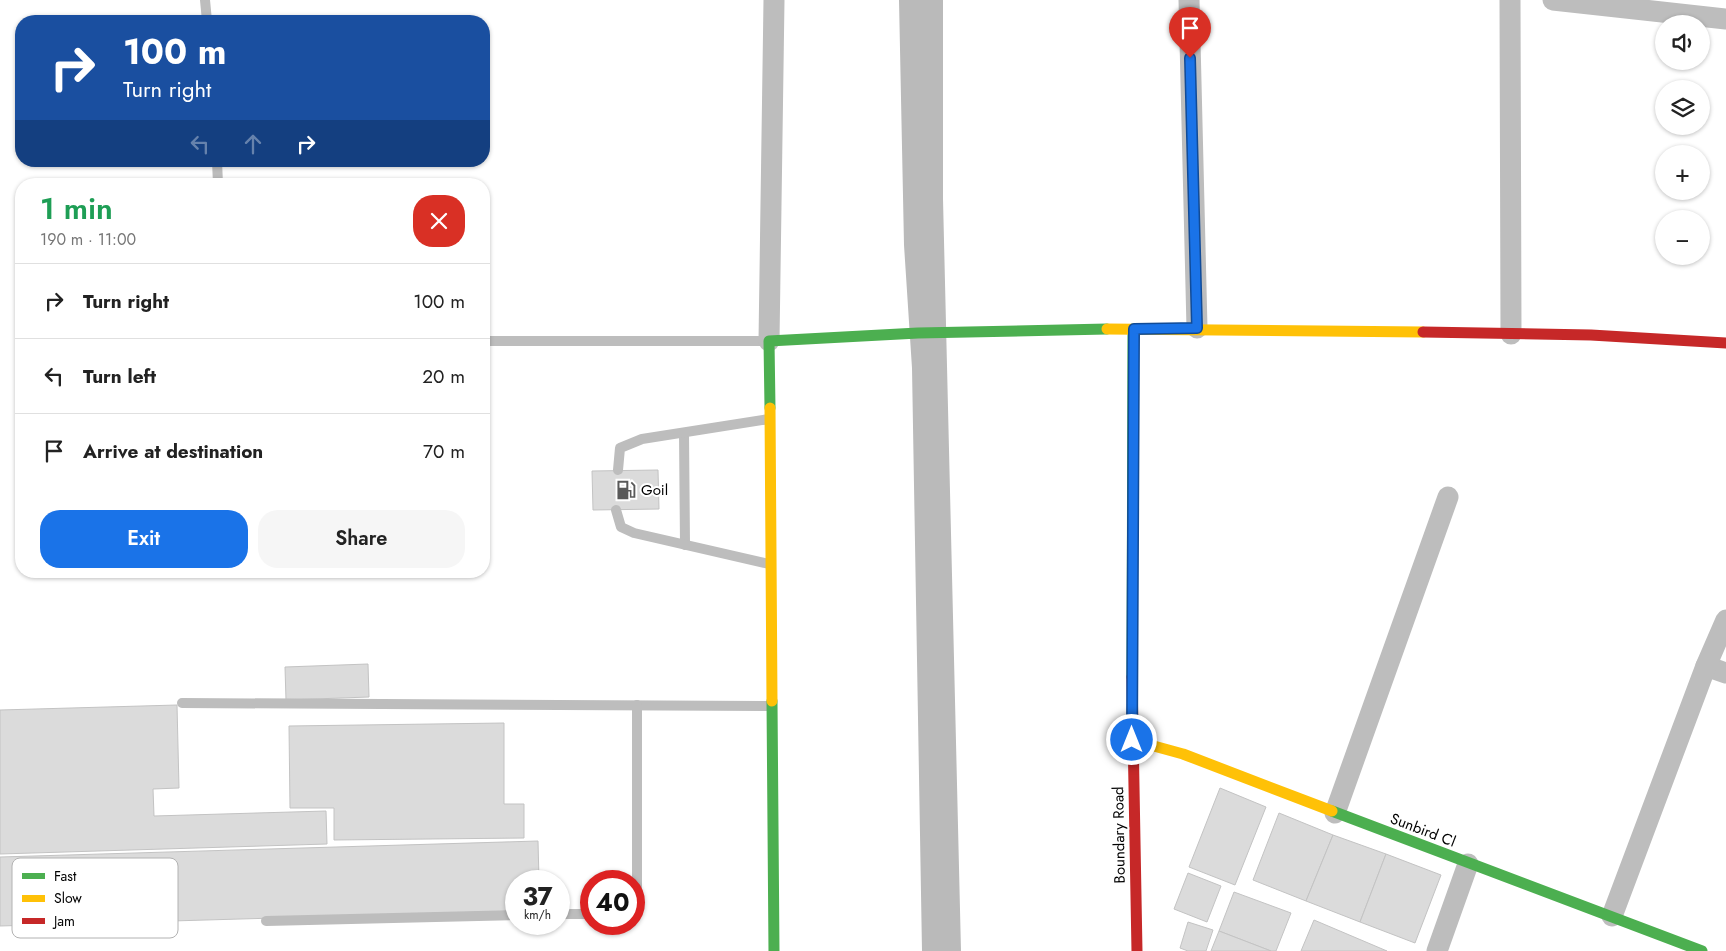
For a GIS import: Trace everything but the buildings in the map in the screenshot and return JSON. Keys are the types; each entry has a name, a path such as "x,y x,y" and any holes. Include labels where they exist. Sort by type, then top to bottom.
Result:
{"street":[{"path":"774,0 769,341 774,951"},
{"path":"1189,0 1197,328"},
{"path":"1510,0 1511,334"},
{"path":"1553,0 1726,19"},
{"path":"769,341 880,332 995,329 1197,328 1511,334 1726,343"},
{"name":"Boundary Road","path":"1134,329 1132,740 1137,951"},
{"path":"1335,813 1448,496"},
{"path":"1612,916 1706,666 1726,620"},
{"path":"1706,666 1726,673"},
{"name":"Sunbird Cl","path":"1132,740 1183,754 1468,864 1702,951"},
{"path":"1437,951 1468,864"}],"lane":[{"path":"205,0 206,15"},
{"path":"490,341 769,341"},
{"path":"618,470 620,448 642,439 684,434 770,419"},
{"path":"684,434 684,545"},
{"path":"616,510 621,527 634,533 772,565"},
{"path":"182,703 773,706"},
{"path":"637,705 637,870"},
{"path":"266,921 505,915"}],"shaded area":[{"path":"899,0 943,0 943,199 961,951 922,951 912,368 904,245"}],"traffic: fast":[{"path":"770,408 769,341 918,333 1107,329"},
{"path":"1132,677 1133,329"},
{"path":"772,701 774,951"},
{"path":"1332,811 1702,951"}],"traffic: slow":[{"path":"1107,329 1423,332"},
{"path":"770,408 772,701"},
{"path":"1132,740 1183,754 1332,811"}],"traffic: jam":[{"path":"1423,332 1591,335 1726,343"},
{"path":"1132,677 1137,951"}],"place":[{"name":"Goil","path":"626,490"}],"route":[{"path":"1132,740 1134,329 1197,328 1190,58"}]}
